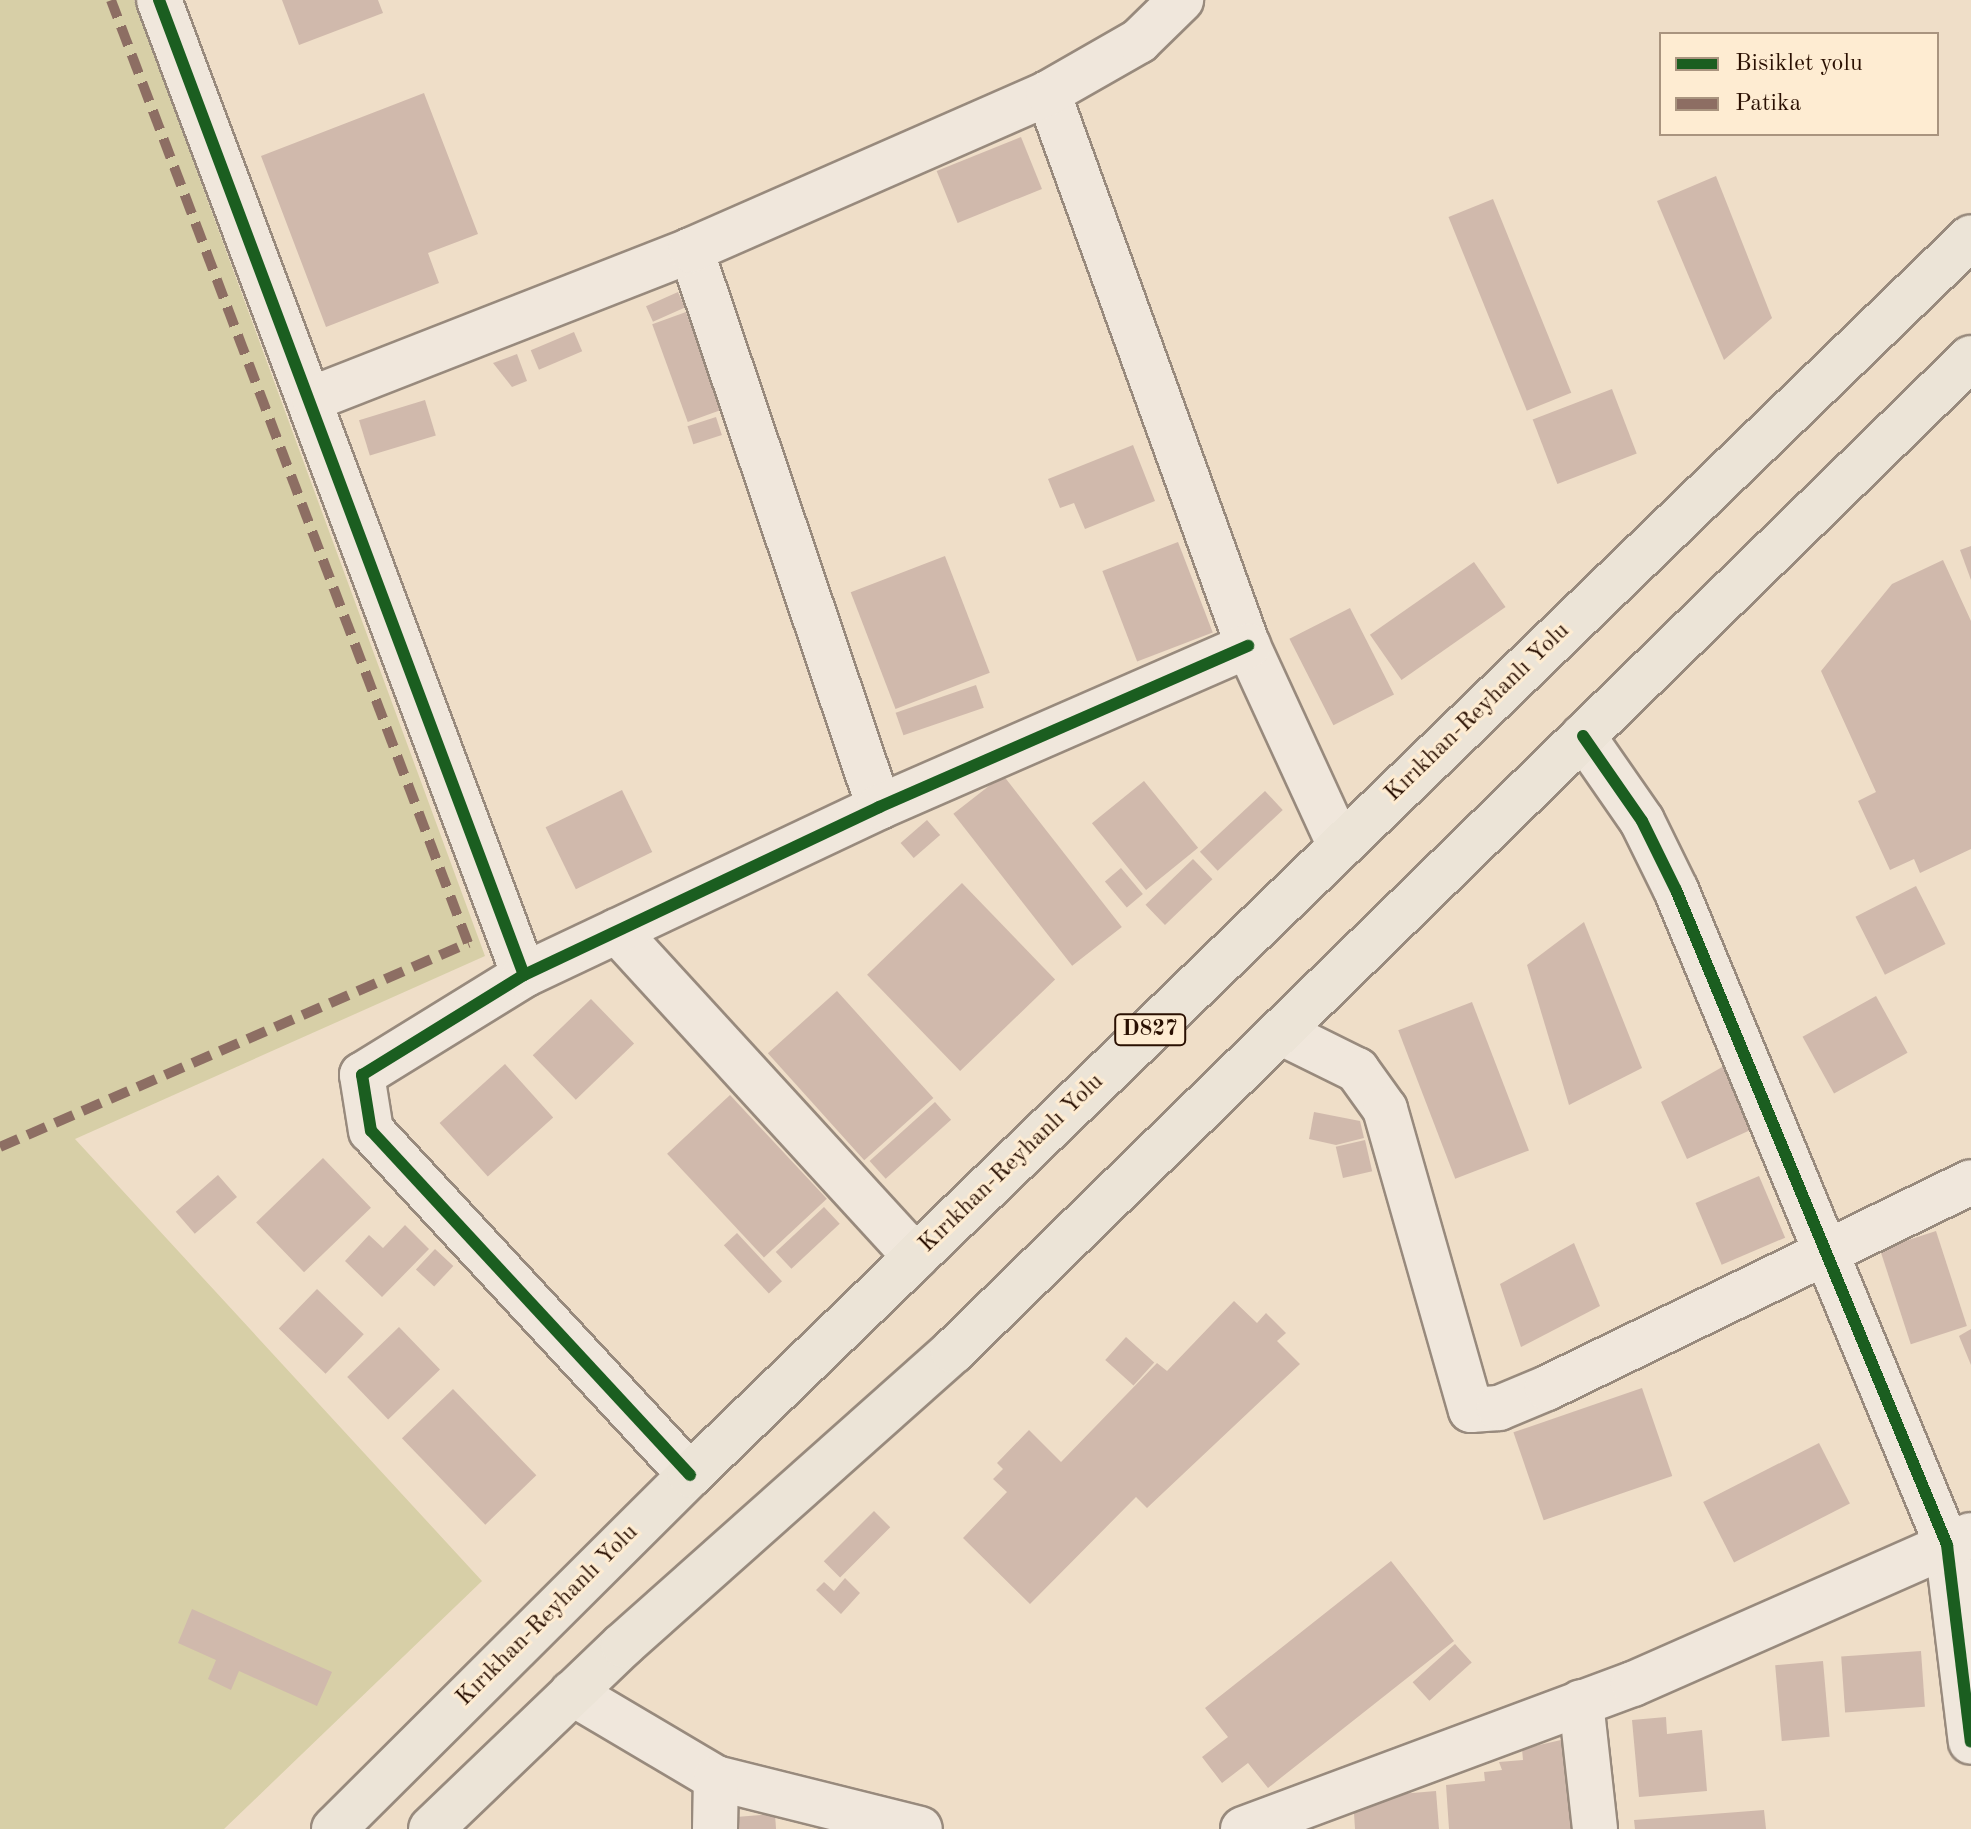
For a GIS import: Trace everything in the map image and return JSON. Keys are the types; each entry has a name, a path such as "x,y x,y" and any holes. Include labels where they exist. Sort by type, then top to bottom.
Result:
{"highway":[{"name":"Kırıkhan-Reyhanlı Yolu","path":"334,1829 690,1475 1971,237"},
{"path":"431,1829 572,1693 953,1351 1971,358"}],"street":[{"path":"159,0 314,398 524,975"},
{"path":"314,398 691,250 1048,93 1139,41 1181,0"},
{"path":"1048,93 1248,646 1340,846"},
{"path":"691,250 879,807"},
{"path":"690,1475 371,1131 362,1075 524,975 879,807 1248,646"},
{"path":"1583,736 1642,821 1676,890 1826,1255 1959,1540 1971,1742"},
{"path":"617,931 916,1257"},
{"path":"1280,1032 1357,1070 1385,1109 1471,1410 1499,1408 1547,1388 1971,1182"},
{"path":"1243,1829 1581,1702 1959,1540"},
{"path":"572,1693 716,1778 920,1829"},
{"path":"1581,1702 1595,1829"},
{"path":"715,1829 716,1778"}],"shaded area":[{"path":"0,0 134,0 485,956 75,1139 482,1581 224,1829 0,1829"}],"building":[{"path":"282,0 378,0 383,13 299,45"},
{"path":"424,93 478,234 428,253 439,283 326,327 261,156"},
{"path":"1021,137 1042,189 958,223 937,171"},
{"path":"1716,176 1772,318 1724,360 1657,201"},
{"path":"1493,199 1571,393 1527,411 1448,217"},
{"path":"678,292 685,308 653,322 646,306"},
{"path":"686,312 722,410 688,422 652,324"},
{"path":"574,332 582,351 539,370 531,350"},
{"path":"517,354 527,381 512,387 493,363"},
{"path":"1612,389 1637,453 1557,484 1533,419"},
{"path":"425,400 436,435 370,456 359,420"},
{"path":"716,417 722,435 693,444 687,426"},
{"path":"1133,445 1155,501 1085,529 1074,503 1060,508 1048,479"},
{"path":"1178,542 1213,633 1137,662 1102,571"},
{"path":"1971,546 1971,580 1960,550"},
{"path":"945,556 990,673 896,709 851,592"},
{"path":"1943,560 1971,621 1971,849 1920,873 1914,859 1890,870 1858,801 1876,792 1821,671 1892,584"},
{"path":"1474,562 1506,607 1402,680 1370,635"},
{"path":"1350,608 1394,694 1333,725 1289,639"},
{"path":"976,685 984,708 903,735 896,713"},
{"path":"1003,775 1122,927 1072,966 953,814"},
{"path":"1144,781 1198,848 1146,890 1092,823"},
{"path":"622,790 652,852 576,889 546,827"},
{"path":"1265,791 1283,810 1218,871 1200,852"},
{"path":"927,820 940,835 914,858 901,843"},
{"path":"1193,859 1212,879 1165,925 1146,905"},
{"path":"1121,868 1143,894 1127,908 1105,881"},
{"path":"962,883 1055,979 960,1071 867,975"},
{"path":"1916,886 1946,944 1885,975 1855,917"},
{"path":"1584,922 1642,1068 1569,1105 1527,965"},
{"path":"837,991 933,1098 864,1160 768,1053"},
{"path":"1876,996 1908,1053 1834,1094 1803,1037"},
{"path":"591,999 634,1044 576,1100 533,1055"},
{"path":"1472,1002 1529,1150 1455,1179 1398,1030"},
{"path":"505,1064 553,1118 488,1176 440,1123"},
{"path":"1724,1066 1757,1127 1687,1159 1661,1102"},
{"path":"730,1095 827,1199 764,1258 667,1154"},
{"path":"935,1102 951,1120 886,1179 870,1161"},
{"path":"1314,1112 1360,1121 1364,1138 1336,1145 1309,1139"},
{"path":"1365,1140 1372,1171 1343,1178 1336,1147"},
{"path":"323,1158 371,1208 304,1272 256,1223"},
{"path":"218,1175 237,1197 195,1234 176,1212"},
{"path":"1759,1176 1785,1238 1722,1265 1695,1203"},
{"path":"824,1207 840,1224 791,1269 776,1252"},
{"path":"405,1225 429,1249 382,1297 345,1261 369,1235 383,1248"},
{"path":"1936,1231 1967,1326 1911,1344 1880,1249"},
{"path":"737,1233 782,1281 769,1294 724,1245"},
{"path":"1574,1243 1600,1306 1521,1347 1500,1284"},
{"path":"435,1249 453,1266 434,1287 416,1269"},
{"path":"317,1289 364,1334 326,1374 279,1329"},
{"path":"1234,1301 1257,1323 1266,1313 1286,1333 1277,1341 1300,1364 1147,1508 1136,1497 1030,1604 963,1538 1007,1492 993,1479 1003,1469 997,1463 1029,1430 1061,1462 1157,1363 1167,1371"},
{"path":"399,1327 440,1369 388,1419 347,1377"},
{"path":"1971,1329 1971,1365 1959,1336"},
{"path":"1126,1337 1154,1362 1133,1385 1105,1360"},
{"path":"1642,1388 1672,1476 1544,1520 1513,1432"},
{"path":"453,1389 536,1475 485,1525 402,1438"},
{"path":"1819,1443 1850,1504 1734,1563 1703,1502"},
{"path":"874,1511 890,1527 840,1577 824,1561"},
{"path":"1391,1561 1454,1641 1268,1788 1248,1763 1222,1783 1202,1757 1228,1737 1205,1708"},
{"path":"845,1578 860,1593 841,1614 816,1590 824,1582 834,1591"},
{"path":"192,1609 332,1672 317,1706 239,1671 231,1690 208,1679 216,1660 178,1643"},
{"path":"1455,1644 1472,1663 1429,1701 1413,1682"},
{"path":"1921,1651 1925,1707 1845,1712 1841,1657"},
{"path":"1823,1661 1830,1737 1782,1741 1775,1665"},
{"path":"1666,1717 1667,1734 1702,1730 1707,1791 1639,1797 1632,1720"},
{"path":"1574,1737 1581,1829 1449,1829 1446,1785 1485,1781 1484,1772 1502,1770 1499,1762 1523,1760 1522,1749"},
{"path":"1436,1791 1439,1829 1355,1829 1353,1798"},
{"path":"1764,1810 1766,1829 1635,1829 1634,1820"},
{"path":"775,1814 776,1829 737,1829 736,1817"}],"marked path":[{"path":"0,1147 468,943 111,0"}],"cycle path":[{"path":"159,0 524,975"},
{"path":"690,1475 371,1131 362,1075 524,975 879,807 1248,646"},
{"path":"1583,736 1642,821 1676,890 1947,1545 1971,1742"}]}
